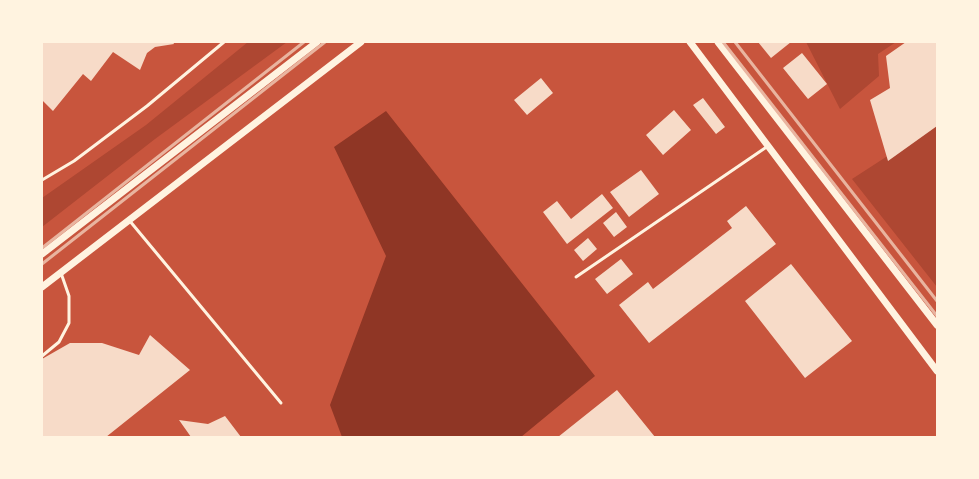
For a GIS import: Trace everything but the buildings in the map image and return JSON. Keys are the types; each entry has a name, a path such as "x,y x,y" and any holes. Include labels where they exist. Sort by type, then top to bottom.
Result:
{"street":[{"path":"42,254 317,42"},
{"path":"42,287 361,42"},
{"path":"690,42 937,371"},
{"path":"718,42 937,325"}],"lane":[{"path":"42,180 80,156 146,106 224,42"},
{"path":"576,277 768,146"},
{"path":"129,220 281,404"},
{"path":"42,356 59,342 69,323 69,296 61,273"}],"shaded area":[{"path":"248,42 287,42 155,139 42,227 42,198 146,125"},
{"path":"806,42 896,42 878,54 879,76 840,109"},
{"path":"386,111 595,376 521,437 342,437 330,405 386,256 334,147"},
{"path":"937,124 937,287 852,179"}],"railway":[{"path":"42,248 304,42"},
{"path":"42,264 325,42"},
{"path":"723,42 937,316"},
{"path":"735,42 937,301"}]}
